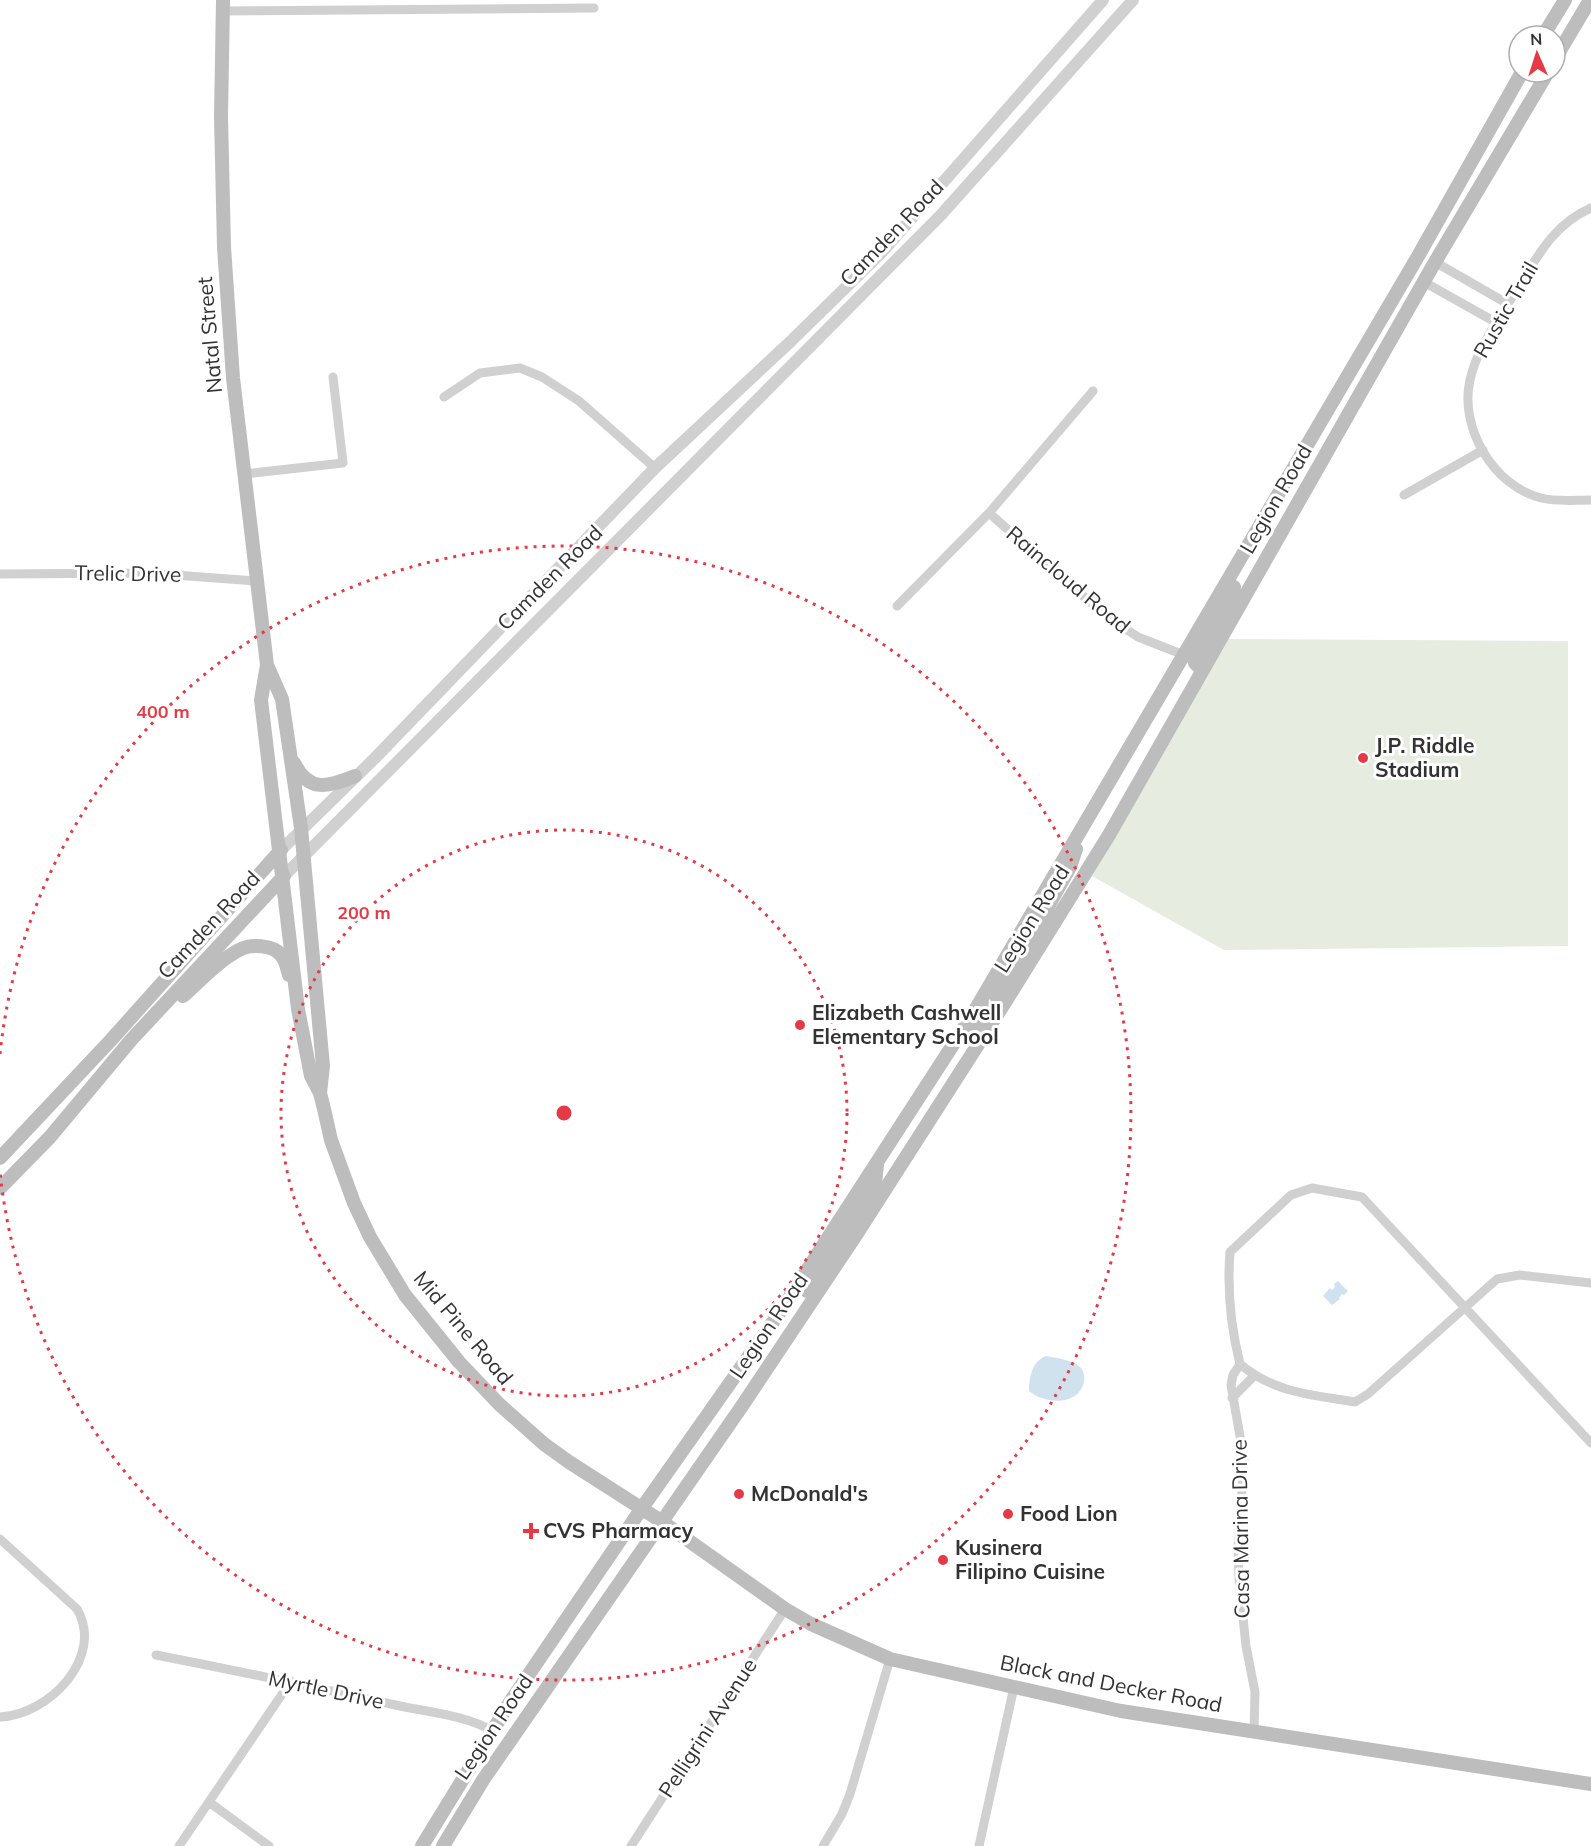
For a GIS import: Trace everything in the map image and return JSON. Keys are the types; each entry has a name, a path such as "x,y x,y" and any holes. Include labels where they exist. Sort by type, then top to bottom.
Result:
{"main road":[{"path":"1550,24 1565,0"},
{"path":"1567,39 1590,0"},
{"name":"Natal Street","path":"223,5 221,117 224,247 230,337 267,666 282,699 304,854"},
{"name":"Legion Road","path":"422,1846 492,1731 642,1508 780,1312 979,1004 1404,280 1515,84"},
{"name":"Legion Road","path":"443,1846 483,1780 768,1367 1004,1004 1109,835 1435,262 1541,84"},
{"path":"1424,282 1419,275 1421,268 1464,186 1463,176"},
{"path":"1328,449 1330,433 1406,290 1404,280"},
{"path":"1202,670 1194,659 1262,538 1264,517"},
{"name":"Natal Street","path":"267,666 261,700 284,876"},
{"path":"291,757 300,775 309,783 325,786 355,776"},
{"path":"1004,1004 997,998 1070,867 1081,830"},
{"name":"Camden Road","path":"0,1158 111,1040 280,850"},
{"name":"Mid Pine Road","path":"304,854 323,1066 321,1093 331,1140 354,1203 387,1267 429,1327 485,1390 523,1426 568,1462 662,1521"},
{"name":"Mid Pine Road","path":"284,876 298,1009 311,1076 321,1093"},
{"name":"Camden Road","path":"0,1188 57,1129 131,1040 284,876"},
{"path":"131,1040 224,961 243,948 269,947 280,954 286,964 298,1009"},
{"path":"911,1149 918,1125 986,1015 986,1008 979,1004"},
{"path":"846,1249 842,1237 875,1183 878,1160"},
{"path":"768,1367 783,1329 833,1249 827,1240"},
{"name":"Black and Decker Road","path":"662,1521 785,1609 811,1624 890,1659 1121,1711 1591,1784"}],"street":[{"name":"Camden Road","path":"280,850 655,468 782,350 882,252 1103,0"},
{"name":"Camden Road","path":"284,876 940,216 1133,0"},
{"path":"223,5 594,8"},
{"name":"Rustic Trail","path":"1591,208 1573,218 1550,238 1476,360 1468,391 1470,421 1483,450 1501,475 1526,492 1540,498 1591,500"},
{"path":"1435,262 1508,304"},
{"path":"1424,282 1497,323"},
{"path":"444,397 480,373 520,368 542,377 579,401 655,468"},
{"path":"244,474 344,463 333,376"},
{"name":"Raincloud Road","path":"897,606 989,513 1093,390"},
{"path":"1404,495 1483,450"},
{"name":"Raincloud Road","path":"989,513 1106,616 1138,638 1184,655"},
{"name":"Trelic Drive","path":"0,573 147,573 256,581"},
{"path":"1591,1283 1520,1275 1497,1279 1465,1307 1368,1394 1355,1402 1291,1392 1254,1376 1240,1364 1234,1341 1228,1277 1230,1252 1291,1195 1312,1188 1362,1197 1465,1307 1591,1443"},
{"name":"Casa Marina Drive","path":"1240,1364 1230,1385 1244,1460 1238,1548 1239,1579 1246,1646 1255,1692 1254,1732"},
{"path":"1233,1375 1244,1388"},
{"path":"1232,1398 1254,1376"},
{"path":"0,1539 77,1609 81,1616 85,1640 78,1666 57,1690 39,1705 23,1712 0,1717"},
{"name":"Pelligrini Avenue","path":"631,1846 785,1609"},
{"name":"Myrtle Drive","path":"156,1655 291,1681 482,1724 492,1731"},
{"path":"823,1846 842,1814 850,1794 890,1659"},
{"path":"179,1846 291,1681"},
{"path":"979,1846 1014,1687"},
{"path":"209,1802 269,1846"}],"shaded area":[{"name":"J.P. Riddle Stadium","path":"1225,639 1568,641 1568,946 1224,950 1092,876"}],"water":[{"path":"1338,1281 1348,1291 1332,1305 1323,1296 1330,1288 1332,1290 1335,1287 1334,1284"},
{"path":"1046,1356 1069,1361 1082,1369 1084,1378 1082,1388 1073,1397 1054,1401 1038,1397 1029,1391 1034,1366"}],"place":[{"name":"J.P. Riddle Stadium","path":"1363,758"},
{"name":"Elizabeth Cashwell Elementary School","path":"800,1025"},
{"name":"McDonald's","path":"739,1494"},
{"name":"Food Lion","path":"1008,1514"},
{"name":"CVS Pharmacy","path":"531,1531"},
{"name":"Kusinera Filipino Cuisine","path":"943,1560"}]}
